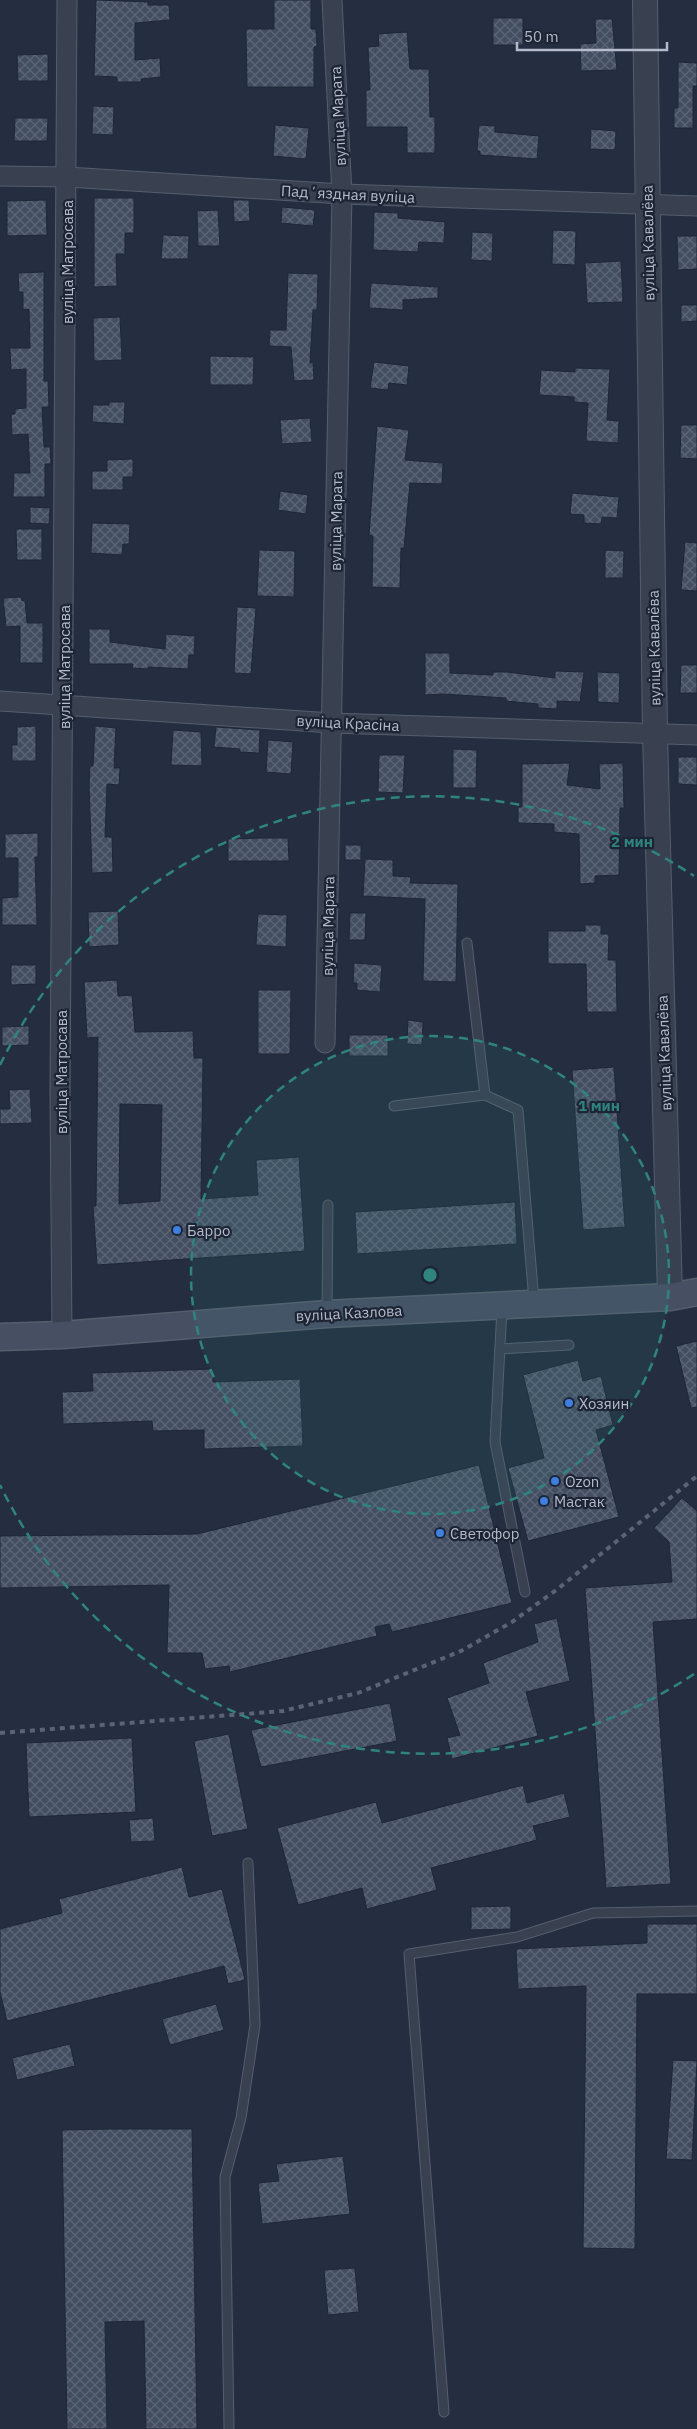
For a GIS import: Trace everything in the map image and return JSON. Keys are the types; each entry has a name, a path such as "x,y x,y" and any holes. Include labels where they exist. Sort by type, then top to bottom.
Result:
{"main road":[{"name":"вуліца Казлова","path":"0,1337 327,1314 670,1297 697,1292"}],"street":[{"name":"вуліца Матросава","path":"62,1334 60,1094 64,704 67,0"},
{"name":"вуліца Марата","path":"326,1042 342,194 332,0"},
{"name":"вуліца Кавалёва","path":"645,0 655,734 670,1297"},
{"name":"Падʼяздная вуліца","path":"0,176 67,177 342,194 647,206 697,206"},
{"name":"вуліца Красіна","path":"0,701 332,723 697,735"}],"lane":[{"path":"467,943 485,1095"},
{"path":"394,1106 485,1095 518,1110 534,1303"},
{"path":"327,1314 328,1205"},
{"path":"502,1305 496,1442 525,1592"},
{"path":"500,1349 569,1345"},
{"path":"229,2429 225,2177 241,2118 255,2025 248,1863"},
{"path":"444,2412 409,1954 517,1937 592,1914 697,1911"}],"building":[{"path":"96,0 148,2 148,5 169,5 170,20 135,23 135,60 160,58 161,77 141,79 141,82 117,82 117,77 94,76"},
{"path":"274,0 311,0 311,29 316,29 317,46 314,47 314,87 247,87 246,29 274,29"},
{"path":"493,18 523,18 523,45 493,45"},
{"path":"595,19 612,19 617,70 581,71 580,44 596,43"},
{"path":"407,32 410,69 429,69 430,117 435,117 435,153 407,153 407,127 366,127 366,90 370,90 368,47 379,46 378,34"},
{"path":"48,54 48,81 18,81 17,55"},
{"path":"678,62 697,63 697,86 693,86 693,128 674,128 674,108 678,108"},
{"path":"93,106 114,107 113,135 92,134"},
{"path":"15,118 48,118 47,141 14,141"},
{"path":"275,125 309,128 306,159 273,156"},
{"path":"479,125 495,126 495,132 539,136 537,159 480,155 480,151 477,151"},
{"path":"591,129 616,131 615,150 590,149"},
{"path":"94,198 134,198 134,233 125,233 125,254 116,254 117,286 94,287"},
{"path":"46,200 47,235 7,236 7,201"},
{"path":"233,200 249,200 250,221 234,222"},
{"path":"282,207 315,210 313,226 281,223"},
{"path":"218,210 220,246 198,246 197,211"},
{"path":"374,212 398,213 398,218 445,222 444,243 419,242 418,252 373,250"},
{"path":"553,230 576,231 575,265 552,264"},
{"path":"472,232 493,233 492,261 471,260"},
{"path":"163,235 189,236 188,259 161,259"},
{"path":"677,236 697,236 697,269 678,270"},
{"path":"621,261 623,302 587,303 585,263"},
{"path":"44,272 44,381 48,381 49,407 42,407 44,447 50,447 51,464 45,464 45,497 13,497 14,473 30,473 28,434 12,435 11,414 15,414 15,409 26,408 26,369 11,370 10,348 30,348 29,309 23,310 23,292 19,292 18,273"},
{"path":"288,273 318,274 317,310 313,310 310,363 313,362 314,380 294,381 291,347 269,346 270,330 286,330"},
{"path":"371,283 438,287 438,298 403,300 403,310 369,308"},
{"path":"681,305 697,305 697,321 681,322"},
{"path":"120,317 122,360 94,361 93,318"},
{"path":"210,356 254,357 253,385 210,385"},
{"path":"374,362 409,366 407,385 389,383 388,390 370,388"},
{"path":"575,368 610,369 607,420 619,421 618,443 586,441 588,403 574,402 574,397 539,395 541,370 575,372"},
{"path":"109,402 125,402 124,424 92,422 93,405 109,405"},
{"path":"310,418 312,442 282,444 280,420"},
{"path":"681,425 697,425 697,459 680,458"},
{"path":"377,426 409,430 405,460 443,463 442,484 410,483 404,548 401,548 400,588 372,587 373,536 369,535"},
{"path":"133,459 133,477 123,477 123,490 92,490 92,471 107,471 107,460"},
{"path":"280,491 308,495 306,514 278,510"},
{"path":"572,493 619,497 617,518 602,517 601,524 584,523 584,515 570,514"},
{"path":"30,507 50,508 49,524 30,523"},
{"path":"92,523 130,524 129,544 123,544 122,555 91,553"},
{"path":"16,529 42,529 42,560 17,560"},
{"path":"685,542 697,543 697,591 681,590"},
{"path":"259,550 295,551 294,597 257,596"},
{"path":"605,550 624,551 623,578 605,578"},
{"path":"21,597 22,601 25,600 27,623 43,623 43,663 20,663 20,626 6,627 3,598"},
{"path":"237,607 256,608 251,674 234,673"},
{"path":"89,629 110,629 110,642 165,649 166,634 195,636 194,655 189,655 188,669 132,668 133,664 89,664"},
{"path":"425,653 450,653 450,673 493,675 493,672 507,672 555,678 555,671 584,672 580,702 557,701 557,709 538,708 538,704 506,701 506,698 443,694 425,695"},
{"path":"681,665 697,665 697,693 680,693"},
{"path":"597,672 620,673 619,703 598,702"},
{"path":"36,726 36,761 12,761 12,745 17,745 17,727"},
{"path":"95,726 116,728 114,768 120,768 119,785 107,784 105,837 112,837 113,872 92,873 89,784 90,766 93,766"},
{"path":"216,727 260,730 259,753 240,752 240,749 214,747"},
{"path":"173,730 201,732 202,766 171,765"},
{"path":"268,740 293,742 291,774 266,772"},
{"path":"453,749 477,750 476,788 453,788"},
{"path":"379,755 405,755 403,793 378,792"},
{"path":"678,757 697,757 697,785 678,784"},
{"path":"570,763 567,785 600,789 599,764 623,763 624,808 620,808 619,875 595,876 595,883 580,884 579,834 554,832 554,824 518,823 518,807 522,807 522,764"},
{"path":"38,833 38,857 35,857 37,925 2,925 2,898 18,897 18,858 5,858 5,834"},
{"path":"288,838 289,861 228,861 228,839"},
{"path":"345,845 361,845 361,860 345,860"},
{"path":"365,859 393,860 393,876 411,877 410,883 458,884 456,982 423,981 425,899 363,896"},
{"path":"118,911 119,945 89,947 88,912"},
{"path":"350,913 366,913 365,940 349,940"},
{"path":"258,914 287,915 286,947 256,945"},
{"path":"585,925 601,925 601,934 609,934 608,960 616,960 617,1012 587,1012 586,964 548,964 548,931 585,931"},
{"path":"354,963 382,965 380,992 357,990 357,983 353,983"},
{"path":"11,965 36,965 36,984 11,985"},
{"path":"117,980 118,996 132,995 135,1032 193,1031 194,1058 203,1058 201,1199 258,1195 256,1160 299,1157 305,1251 97,1265 93,1206 96,1206 98,1037 87,1038 84,982","holes":["120,1104 162,1105 160,1201 119,1204"]},
{"path":"258,990 291,990 290,1054 258,1054"},
{"path":"408,1020 423,1022 422,1045 407,1044"},
{"path":"29,1026 29,1045 2,1046 2,1027"},
{"path":"349,1035 388,1035 388,1056 349,1056"},
{"path":"614,1067 625,1227 583,1230 572,1070"},
{"path":"30,1089 32,1123 0,1124 0,1109 10,1109 9,1090"},
{"path":"515,1202 517,1244 357,1254 355,1212"},
{"path":"697,1341 697,1407 691,1408 676,1346"},
{"path":"578,1360 583,1381 601,1376 613,1425 596,1430 619,1517 528,1541 508,1468 544,1458 523,1375"},
{"path":"213,1369 213,1382 300,1379 303,1446 204,1449 204,1430 153,1431 152,1421 63,1424 62,1392 93,1391 92,1373"},
{"path":"479,1465 512,1603 392,1632 389,1624 375,1627 377,1636 230,1672 229,1666 205,1669 202,1653 167,1653 169,1585 0,1588 0,1536 197,1534"},
{"path":"682,1498 697,1511 697,1619 653,1622 671,1884 606,1888 585,1588 672,1582 669,1542 654,1528"},
{"path":"557,1618 570,1681 526,1692 538,1736 452,1759 447,1738 460,1735 447,1698 489,1683 483,1663 538,1642 534,1624"},
{"path":"390,1703 397,1741 261,1767 251,1730"},
{"path":"229,1734 248,1829 212,1836 194,1741"},
{"path":"132,1738 136,1812 29,1817 26,1743"},
{"path":"523,1785 527,1803 564,1793 570,1817 533,1826 537,1840 431,1868 437,1890 367,1909 362,1888 298,1905 277,1828 376,1802 382,1823"},
{"path":"153,1818 155,1841 131,1842 129,1820"},
{"path":"182,1867 189,1897 222,1889 245,1980 228,1984 224,1966 7,2021 0,1992 0,1929 62,1913 59,1899"},
{"path":"511,1906 511,1929 471,1930 471,1907"},
{"path":"647,1924 697,1924 697,1994 637,1994 635,2249 583,2248 586,1986 518,1989 516,1949 647,1943"},
{"path":"216,2004 224,2030 170,2045 162,2019"},
{"path":"70,2044 75,2066 17,2080 12,2058"},
{"path":"673,2060 697,2061 692,2160 666,2159"},
{"path":"192,2129 197,2429 146,2429 144,2321 105,2322 107,2429 67,2429 62,2130"},
{"path":"343,2156 350,2214 262,2224 258,2183 279,2181 276,2164"},
{"path":"355,2268 359,2312 328,2315 324,2270"}],"railway":[{"path":"0,1733 283,1711 358,1693 461,1651 512,1622 559,1588 697,1476"}],"place":[{"name":"Барро","path":"177,1230"},
{"name":"Хозяин","path":"569,1403"},
{"name":"Ozon","path":"555,1481"},
{"name":"Мастак","path":"544,1501"},
{"name":"Светофор","path":"440,1533"}]}
